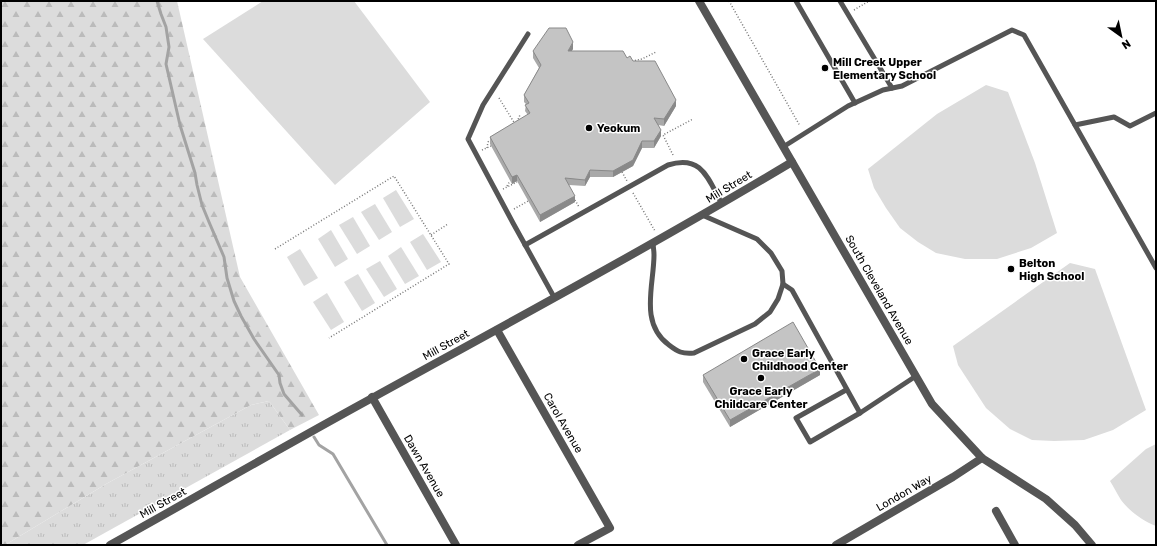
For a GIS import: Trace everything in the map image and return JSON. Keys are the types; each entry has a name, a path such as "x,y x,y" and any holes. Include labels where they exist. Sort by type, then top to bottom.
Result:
{"street":[{"name":"South Cleveland Avenue","path":"699,1 932,404 982,458 1046,499 1075,525 1092,545"},
{"name":"Mill Street","path":"110,545 372,397 497,330 722,204 792,162"},
{"name":"Carol Avenue","path":"497,330 610,528 578,545"},
{"name":"Dawn Avenue","path":"372,397 456,545"},
{"name":"London Way","path":"836,545 953,477 982,458"},
{"path":"996,511 1015,545"}],"lane":[{"path":"796,1 855,103"},
{"path":"840,1 892,88"},
{"path":"783,147 848,106 883,90 902,86 1012,30 1024,34 1156,268"},
{"path":"528,34 483,105 468,140 554,297"},
{"path":"1075,125 1114,117 1130,126 1156,113"},
{"path":"525,245 668,165 678,161 694,163 703,170 722,204"},
{"path":"653,242 654,255 650,291 650,313 659,335 666,343 683,354 694,353 755,324 770,312 778,299 783,284 782,271 770,253 757,239 702,215"},
{"path":"783,284 792,290 860,413"},
{"path":"846,390 796,418 810,442 860,413 916,376"}],"path":[{"path":"729,1 800,126"},
{"path":"852,11 869,1"},
{"path":"627,62 642,59 656,52"},
{"path":"499,98 517,128"},
{"path":"515,125 520,115"},
{"path":"673,155 663,135 693,120"},
{"path":"487,148 488,142 493,138"},
{"path":"479,152 491,146"},
{"path":"622,172 627,181"},
{"path":"274,250 394,176 448,264 328,338"},
{"path":"506,187 510,181"},
{"path":"500,190 517,182"},
{"path":"632,191 655,231"},
{"path":"574,196 579,207"},
{"path":"512,210 528,201"},
{"path":"430,235 448,224"}],"green space":[{"path":"1,1 177,1 240,277 319,415 290,430 269,401 251,405 106,484 5,545 1,545"},
{"path":"263,1 354,1 430,102 335,185 203,39"},
{"path":"986,85 1008,92 1035,163 1057,233 1031,248 997,259 965,259 936,253 918,242 900,228 874,188 868,169 937,114"},
{"path":"396,190 414,219 400,227 383,198"},
{"path":"375,204 392,232 379,240 361,212"},
{"path":"353,217 370,246 357,254 339,225"},
{"path":"331,230 348,259 335,267 318,239"},
{"path":"423,234 441,262 427,270 410,242"},
{"path":"401,247 419,276 405,284 388,256"},
{"path":"300,249 318,278 304,286 287,257"},
{"path":"380,261 397,289 384,297 366,269"},
{"path":"1070,263 1095,269 1146,410 1113,430 1084,440 1032,440 1010,429 986,408 958,365 953,346"},
{"path":"358,274 375,303 362,311 344,282"},
{"path":"327,293 344,322 331,330 313,302"},
{"path":"269,401 290,430 83,545 5,545 106,484 251,405"},
{"path":"1156,444 1156,526 1132,512 1121,500 1110,481 1146,449"}],"building":[{"name":"Yeokum","path":"549,28 566,28 573,42 568,51 623,51 627,58 630,56 633,61 655,61 676,100 664,119 654,118 661,130 654,141 642,141 633,160 613,171 590,170 585,180 565,178 575,196 540,215 517,175 512,177 490,137 530,113 525,105 529,103 524,95 541,65 533,51"},
{"name":"Grace Early Childcare Center","path":"793,322 820,369 730,420 703,375"}],"waterway":[{"path":"157,1 166,27 169,47 166,64 180,125 195,173 202,205 224,257 227,278 234,301 254,339 279,375 284,394 302,415"},
{"path":"314,437 319,445 333,454 387,545"}],"place":[{"name":"Mill Creek Upper Elementary School","path":"825,68"},
{"name":"Yeokum","path":"589,128"},
{"name":"Belton High School","path":"1011,269"},
{"name":"Grace Early Childhood Center","path":"744,359"},
{"name":"Grace Early Childcare Center","path":"761,378"}]}
